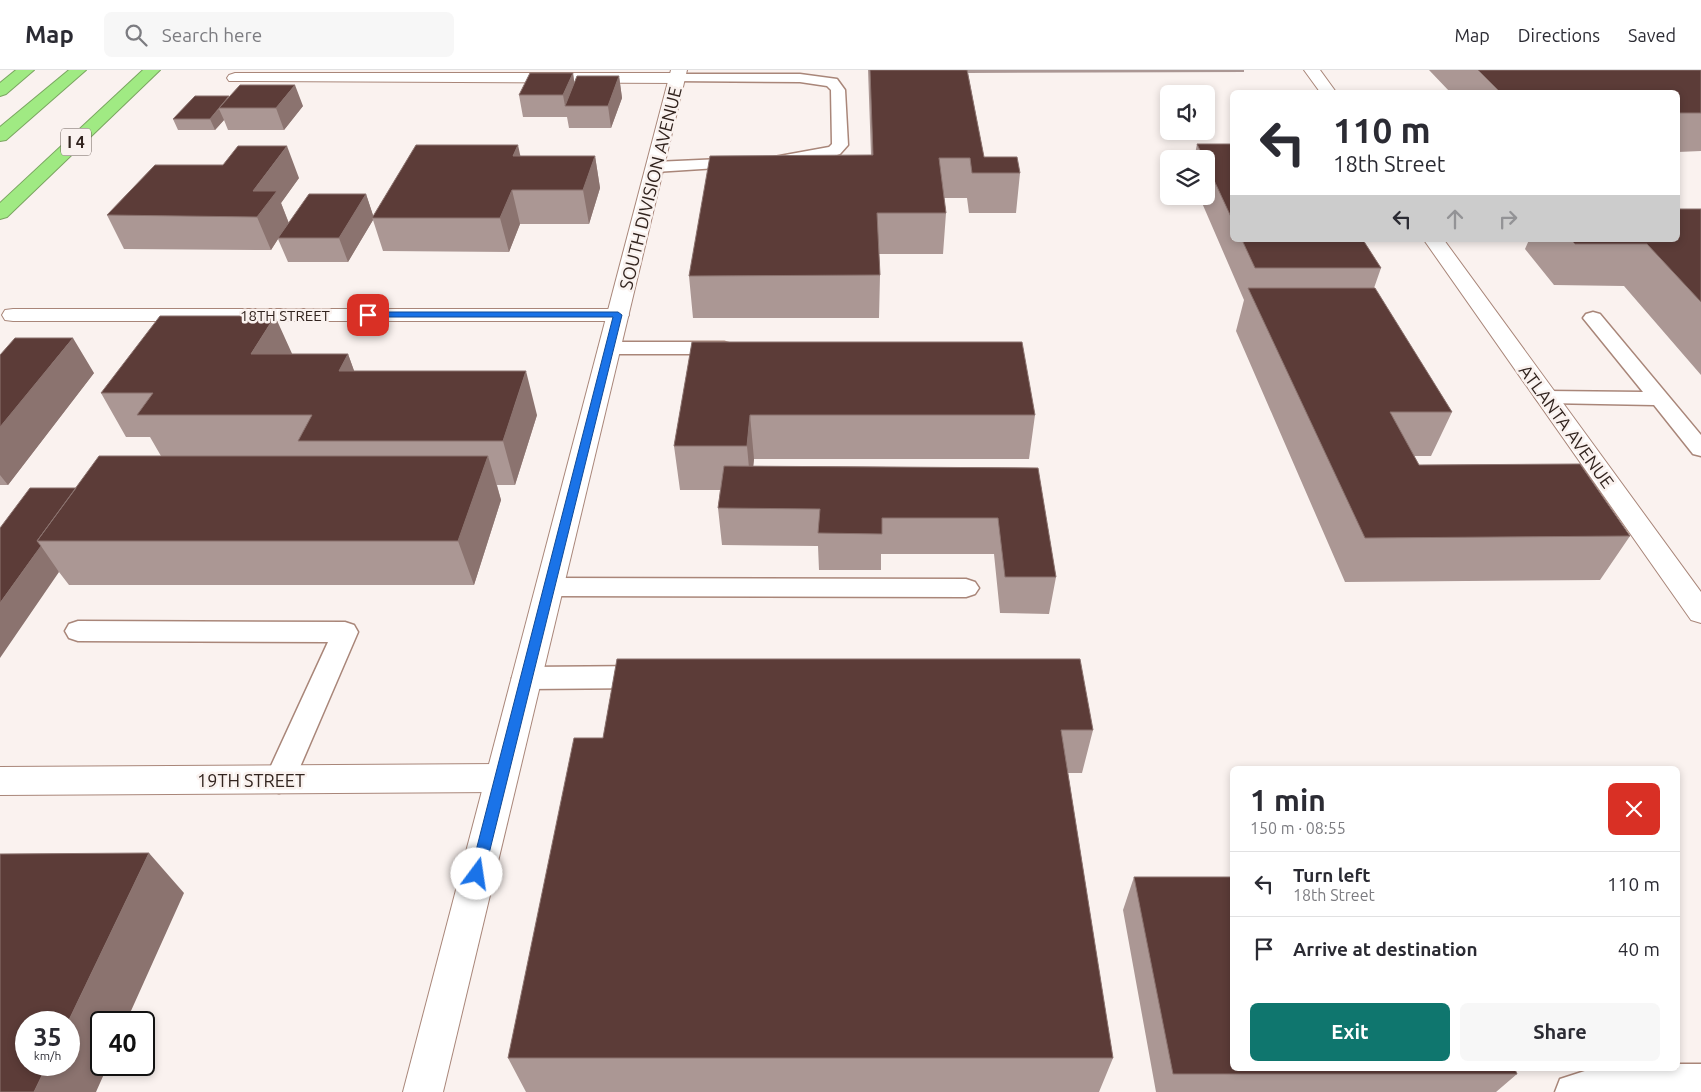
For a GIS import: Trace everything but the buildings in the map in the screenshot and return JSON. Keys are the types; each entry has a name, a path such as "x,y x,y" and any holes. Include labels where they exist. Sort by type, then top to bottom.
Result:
{"highway":[{"path":"0,91 26,70"},
{"path":"0,136 78,70"},
{"name":"I 4","path":"0,213 152,70"}],"street":[{"path":"1312,70 1327,90"},
{"path":"235,78 679,74"},
{"name":"SOUTH DIVISION AVENUE","path":"423,1092 679,74"},
{"name":"ATLANTA AVENUE","path":"1435,242 1701,612"},
{"name":"18TH STREET","path":"13,315 618,315"},
{"name":"19TH STREET","path":"0,781 280,781 501,778"}],"lane":[{"path":"655,167 702,166 793,159 834,151 840,145 838,90 832,82 800,78 679,74"},
{"path":"1593,318 1701,448"},
{"path":"609,348 745,348"},
{"path":"1546,397 1660,399"},
{"path":"550,586 966,588"},
{"path":"78,631 345,632 280,781"},
{"path":"526,678 675,677"},
{"path":"1573,1092 1606,1082 1701,1082"}],"route":[{"path":"368,315 618,315 477,874"}]}
